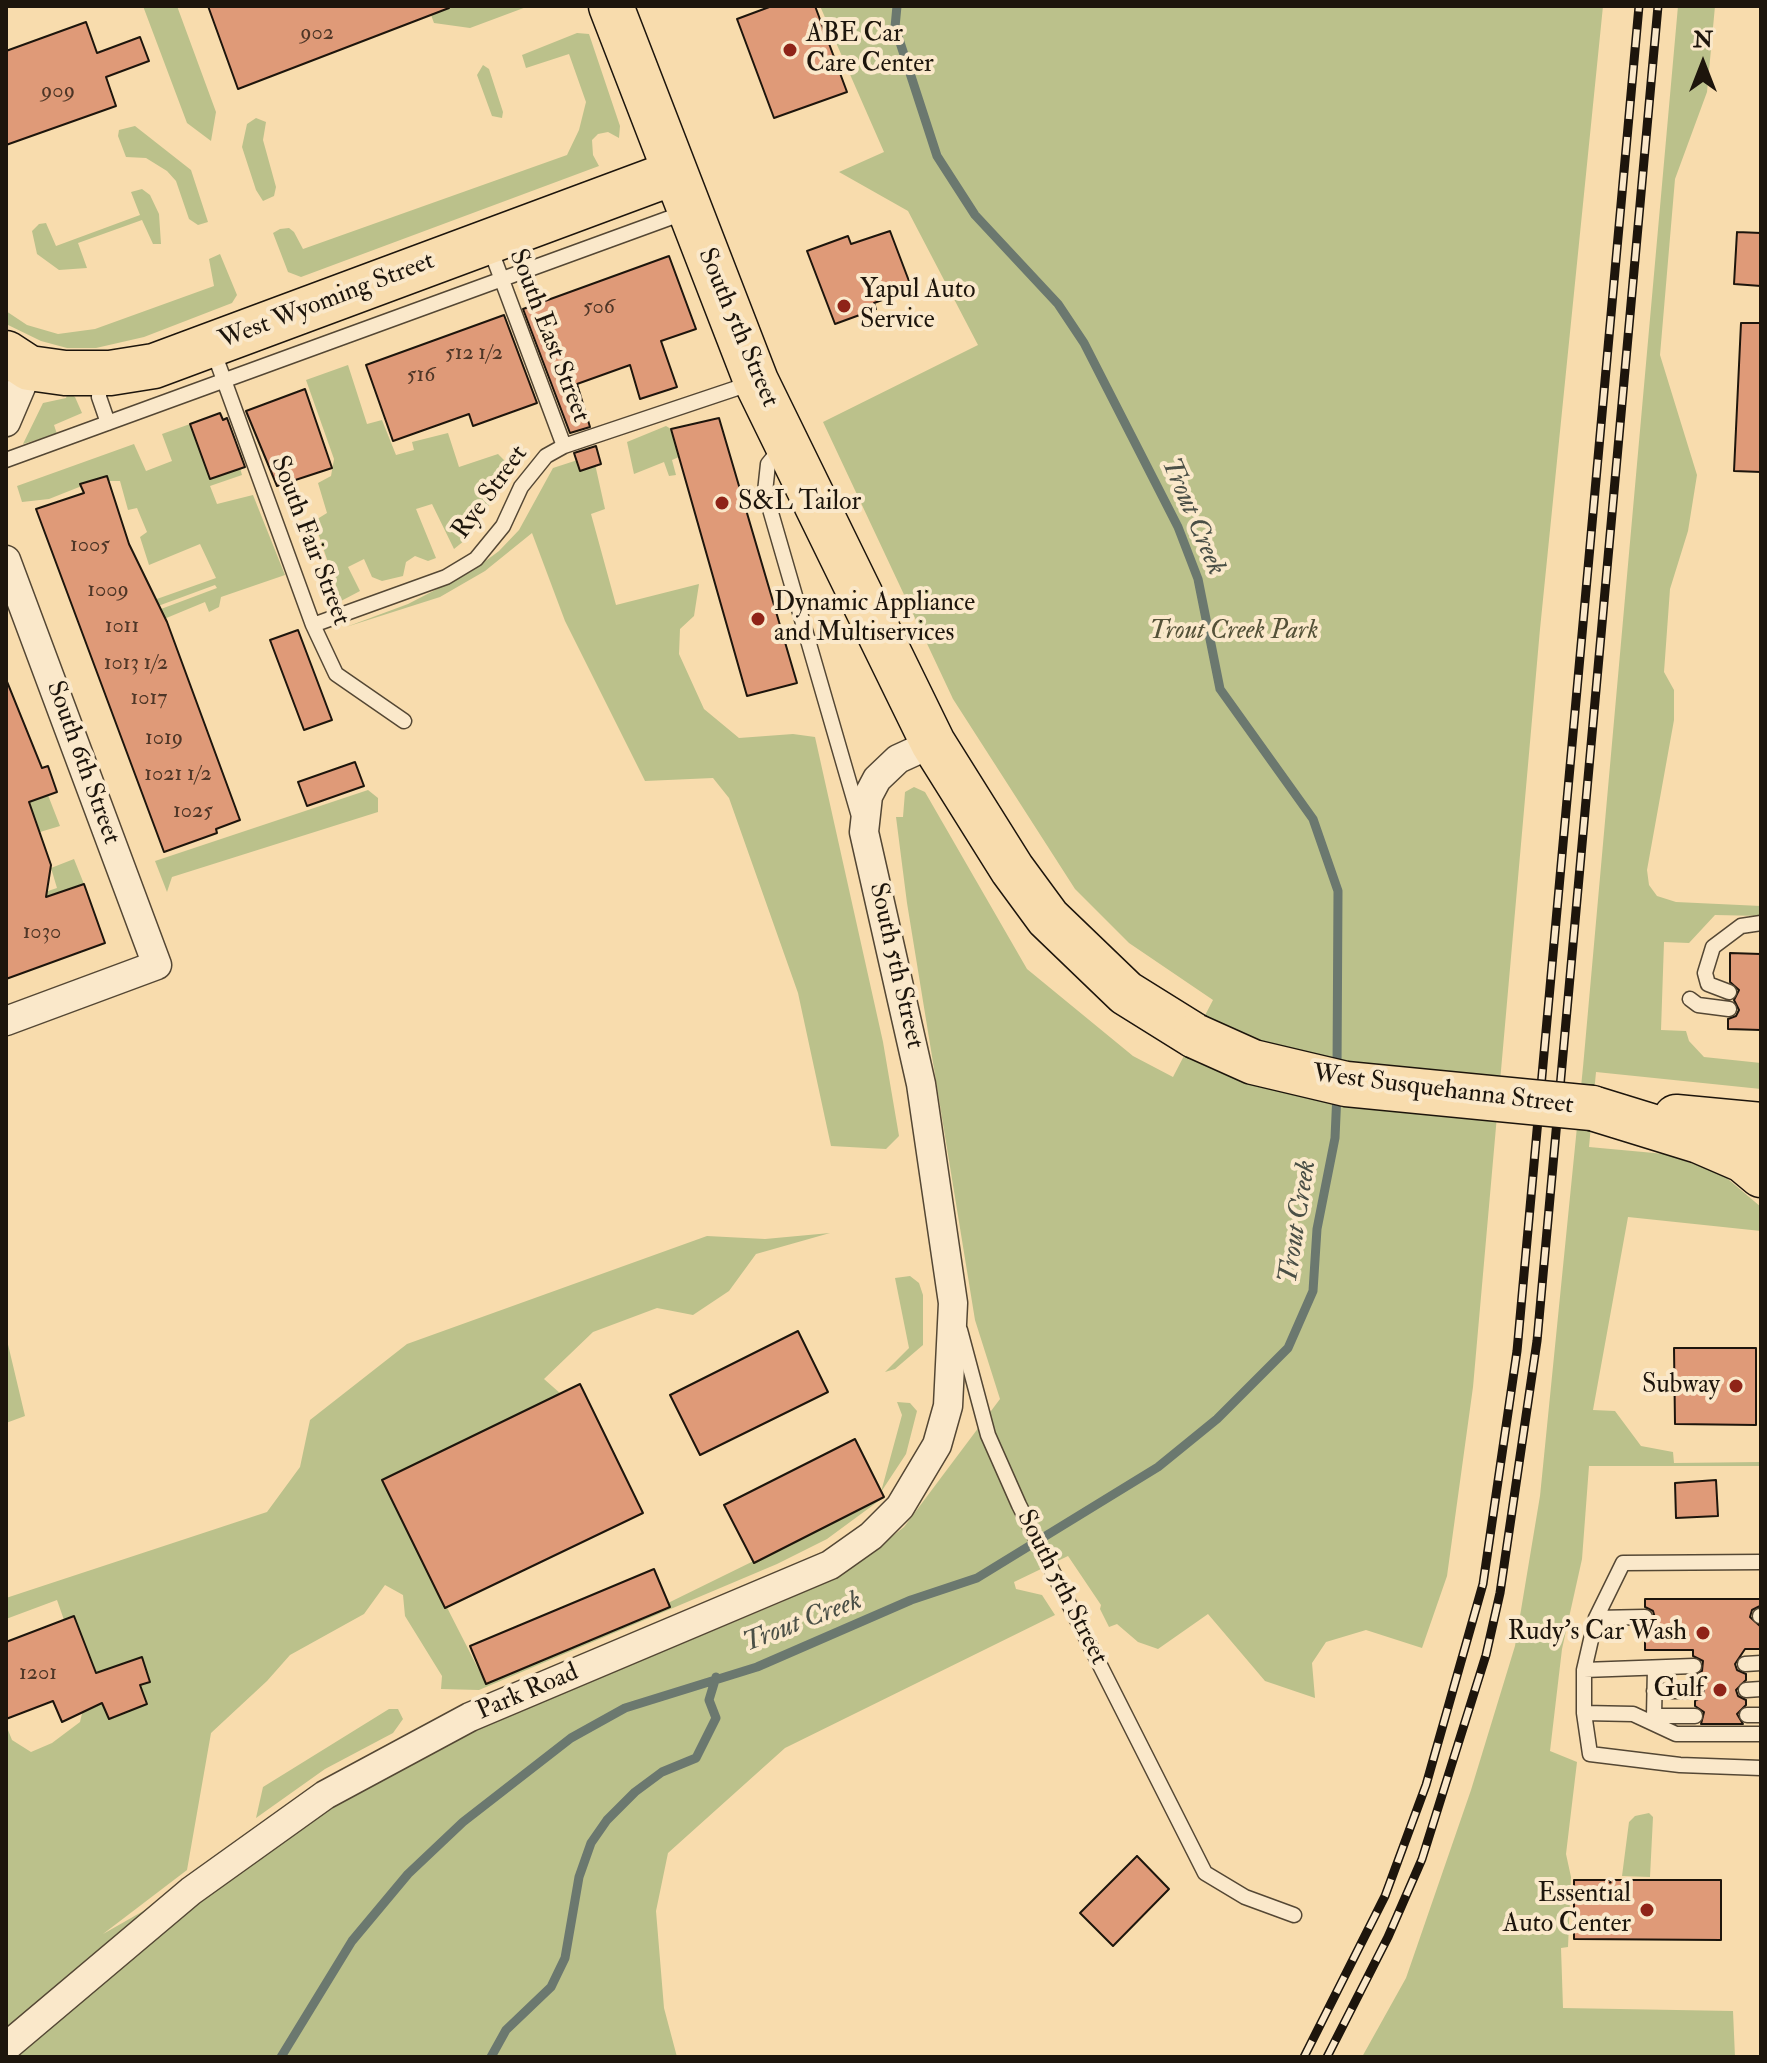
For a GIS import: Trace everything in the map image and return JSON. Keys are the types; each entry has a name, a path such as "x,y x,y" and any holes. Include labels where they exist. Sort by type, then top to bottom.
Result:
{"main road":[{"name":"South 5th Street","path":"611,6 756,381 933,743"},
{"name":"West Wyoming Street","path":"18,361 100,373 154,366 218,363 681,192"},
{"name":"West Susquehanna Street","path":"933,743 1012,869 1048,918 1126,993 1195,1036 1253,1062 1346,1084 1761,1125"},
{"path":"1592,1108 1699,1141 1743,1160 1761,1175"}],"street":[{"name":"West Wyoming Street","path":"6,422 18,361"},
{"name":"South 6th Street","path":"6,560 157,965 6,1021"},
{"name":"South 5th Street","path":"933,743 898,759 877,779 868,796 864,832 921,1084 953,1303"},
{"name":"Park Road","path":"6,2047 191,1891 256,1840 336,1788 470,1717 808,1576 871,1536 900,1507 937,1445 948,1406 953,1303"}],"lane":[{"name":"West Wyoming Street","path":"586,227 633,232 681,192"},
{"name":"South East Street","path":"495,261 564,446"},
{"name":"West Wyoming Street","path":"6,460 108,423 218,363"},
{"name":"South Fair Street","path":"218,363 313,625 336,674 404,721"},
{"path":"100,373 99,397 108,423"},
{"name":"Rye Street","path":"313,625 446,577 476,559 503,526 533,469 546,456 564,446 756,381"},
{"path":"787,444 768,464 765,492 864,832"},
{"path":"1729,992 1708,984 1705,973 1713,947 1741,926 1761,923"},
{"path":"1690,999 1698,1005 1729,1009"},
{"name":"South 5th Street","path":"953,1303 988,1435 1044,1558 1205,1873 1245,1897 1294,1915"},
{"path":"1761,1562 1623,1563 1596,1618 1584,1670 1584,1713 1590,1754 1680,1765 1761,1768"},
{"path":"1596,1618 1645,1617"},
{"path":"1745,1664 1761,1663"},
{"path":"1584,1670 1694,1666"},
{"path":"1655,1668 1654,1716 1695,1716"},
{"path":"1654,1691 1694,1691"},
{"path":"1584,1713 1633,1714 1676,1734 1761,1734"}],"green space":[{"path":"143,6 177,6 216,112 211,141 187,123"},
{"path":"455,6 529,6 470,28 434,23 431,15"},
{"name":"Trout Creek Park","path":"820,6 1603,6 1540,629 1473,1387 1447,1576 1422,1648 1366,1630 1326,1642 1312,1663 1315,1698 1265,1681 1208,1614 1158,1649 1138,1642 1117,1624 1109,1627 1101,1605 1068,1556 1014,1582 1016,1589 1042,1595 1055,1615 785,1748 668,1853 656,1911 664,2008 677,2057 6,2057 6,1725 12,1740 31,1752 52,1743 80,1722 93,1665 74,1617 64,1620 57,1600 6,1619 6,1598 267,1512 300,1467 310,1420 407,1344 707,1236 765,1239 830,1233 756,1254 729,1291 693,1315 657,1308 593,1332 544,1379 561,1394 382,1480 486,1684 670,1608 668,1603 884,1497 827,1539 777,1564 479,1690 441,1689 442,1676 405,1616 403,1595 385,1585 364,1614 290,1655 211,1733 187,1870 103,1934 424,1751 782,1602 857,1564 904,1527 1000,1399 975,1320 907,903 896,817 903,817 905,792 914,787 925,792 1027,969 1133,1056 1173,1077 1213,1000 1129,943 1075,889 953,699 823,422 978,345 908,211 839,172 884,152"},
{"path":"1678,6 1715,6 1707,92 1675,179 1660,355 1697,475 1688,531 1670,589 1664,672 1674,690 1674,720 1647,870 1649,885 1657,896 1676,902 1761,906 1761,916 1715,915 1689,943 1664,942 1661,1030 1686,1031 1689,1041 1704,1057 1761,1063 1761,1089 1596,1072 1589,1147 1665,1154 1722,1174 1761,1207 1761,1231 1628,1217 1593,1410 1615,1411 1641,1446 1673,1452 1674,1463 1761,1462 1761,1466 1589,1466 1582,1559 1562,1649 1550,1751 1577,1762 1566,1854 1571,1877 1568,1947 1561,1948 1563,2008 1733,2011 1735,2057 1362,2057 1406,1978 1471,1790 1515,1646 1540,1496 1583,1067"},
{"path":"577,33 589,34 620,126 619,138 608,132 598,134 592,140 593,155 599,166 301,277 288,272 273,233 280,229 289,228 294,232 303,249 567,155 579,130 586,102 569,54 526,68 522,55"},
{"path":"483,65 489,69 503,112 502,118 492,116 477,75"},
{"path":"256,118 266,122 263,140 276,187 274,196 263,201 256,190 242,147 247,124"},
{"path":"135,126 191,170 208,222 198,225 189,219 176,181 167,171 146,158 126,157 118,136 119,130"},
{"path":"142,189 150,195 159,214 161,244 153,244 142,220 78,243 87,268 59,270 37,254 32,231 39,224 46,223 56,246 140,215 131,192"},
{"path":"220,254 237,295 232,303 144,337 96,348 67,348 41,341 6,324 6,311 27,325 58,334 95,329 214,286 209,259"},
{"path":"348,365 367,424 382,420 396,455 414,450 412,442 448,433 459,467 498,454 512,468 470,536 454,549 432,504 416,509 436,558 428,561 415,556 406,562 403,576 382,581 372,577 364,559 348,567 360,591 341,601 314,521 327,513 318,483 331,476 334,459 306,380"},
{"path":"68,392 75,397 82,413 54,425 57,434 23,444 43,403 66,398"},
{"path":"190,424 210,479 240,468 242,475 210,486 217,504 253,495 285,575 221,597 219,607 209,612 205,602 164,619 161,609 217,588 215,585 158,606 154,600 216,578 200,544 149,565 140,537 147,532 137,508 128,510 120,481 109,481 107,476 49,499 22,502 17,486 134,444 146,471 172,461 162,434"},
{"path":"666,426 671,429 679,457 672,460 676,475 669,476 664,462 634,474 627,442"},
{"path":"593,455 605,509 591,514 616,605 699,584 694,616 680,629 679,654 704,709 739,738 793,734 815,737 883,1042 899,1136 886,1149 831,1146 798,993 729,798 713,778 645,781 565,621 532,533 485,571 440,597 346,627 408,604 472,571 499,551 519,530 553,468"},
{"path":"6,780 46,790 60,826 40,832 36,820"},
{"path":"368,790 378,798 378,812 172,877 167,892 155,861"},
{"path":"74,859 84,884 6,911 6,905 57,888 51,868"},
{"path":"910,1276 919,1283 923,1295 923,1345 895,1369 885,1372 909,1348 895,1278"},
{"path":"6,1336 25,1416 6,1423"},
{"path":"897,1402 910,1403 917,1411 906,1454 881,1492 902,1415"},
{"path":"389,1709 398,1709 403,1719 393,1733 325,1769 256,1818 263,1787"},
{"path":"1649,1813 1653,1817 1650,1877 1622,1876 1629,1822 1635,1816"}],"building":[{"path":"208,6 449,6 449,8 238,89"},
{"name":"ABE Car Care Center","path":"772,6 815,6 847,92 774,118 737,19"},
{"path":"86,22 97,53 140,37 149,61 106,77 116,106 6,145 6,51"},
{"path":"890,231 912,289 874,303 876,309 835,324 807,251 848,236 851,244"},
{"path":"1737,232 1761,233 1761,286 1734,284"},
{"path":"669,256 696,329 661,341 677,387 640,399 630,365 577,384 590,427 570,433 523,309"},
{"path":"504,315 537,403 473,426 469,414 393,441 366,365"},
{"path":"1741,323 1761,323 1761,472 1734,471"},
{"path":"305,389 332,468 277,486 246,411"},
{"path":"220,413 223,420 227,418 245,467 210,479 190,424"},
{"path":"719,418 797,683 747,696 671,429"},
{"path":"596,446 601,464 580,471 574,453"},
{"path":"107,476 129,544 167,622 240,820 216,829 217,833 164,852 36,509 84,493 80,484"},
{"path":"298,630 332,720 304,730 270,640"},
{"path":"6,679 42,768 48,766 57,792 29,802 51,865 46,897 84,884 105,943 6,979"},
{"path":"355,762 364,786 307,806 298,782"},
{"path":"1730,953 1761,954 1761,1030 1728,1029 1728,1019 1736,1016 1739,1010 1734,1000 1739,990 1730,982"},
{"path":"798,1331 828,1392 700,1455 670,1395"},
{"path":"1674,1348 1756,1348 1756,1425 1675,1424"},
{"path":"580,1384 643,1513 445,1608 382,1480"},
{"path":"855,1439 884,1497 754,1563 724,1505"},
{"path":"1716,1480 1718,1516 1676,1518 1675,1483"},
{"path":"654,1569 670,1607 486,1684 470,1646"},
{"name":"Rudy's Car Wash","path":"1645,1599 1760,1599 1760,1606 1752,1610 1750,1617 1760,1626 1761,1649 1745,1649 1735,1664 1737,1670 1746,1674 1746,1680 1736,1690 1738,1696 1746,1700 1746,1705 1737,1714 1743,1724 1701,1724 1704,1712 1695,1706 1695,1701 1702,1697 1704,1690 1694,1676 1702,1671 1703,1661 1693,1656 1693,1650 1645,1650 1645,1627 1655,1618 1653,1611 1645,1607"},
{"path":"74,1616 96,1673 142,1657 150,1682 140,1685 147,1704 109,1719 102,1703 62,1722 53,1701 6,1719 6,1642"},
{"path":"1137,1856 1169,1889 1113,1946 1080,1913"},
{"name":"Essential Auto Center","path":"1574,1880 1721,1880 1721,1940 1574,1939"}],"waterway":[{"name":"Trout Creek","path":"897,6 895,27 937,156 975,215 1058,304 1084,343 1178,527 1198,579 1220,689 1313,819 1338,891 1337,1070"},
{"name":"Trout Creek","path":"281,2057 352,1941 408,1874 463,1822 571,1738 625,1708 757,1667 911,1600 977,1578 1158,1467 1217,1419 1288,1348 1313,1291 1317,1229 1335,1138 1337,1093"},
{"path":"491,2057 506,2030 551,1987 565,1958 579,1877 591,1843 607,1820 635,1792 662,1772 696,1758 716,1718 709,1700 716,1677"}],"railway":[{"path":"1304,2057 1385,1896 1426,1785 1483,1584 1517,1351 1639,6"},
{"path":"1327,2057 1388,1937 1422,1859 1486,1655 1500,1593 1537,1341 1658,6"}],"place":[{"name":"ABE Car Care Center","path":"790,50"},
{"name":"Yapul Auto Service","path":"844,306"},
{"name":"S&L Tailor","path":"722,503"},
{"name":"Dynamic Appliance and Multiservices","path":"758,619"},
{"name":"Subway","path":"1736,1386"},
{"name":"Rudy's Car Wash","path":"1703,1633"},
{"name":"Gulf","path":"1720,1690"},
{"name":"Essential Auto Center","path":"1647,1910"}]}
